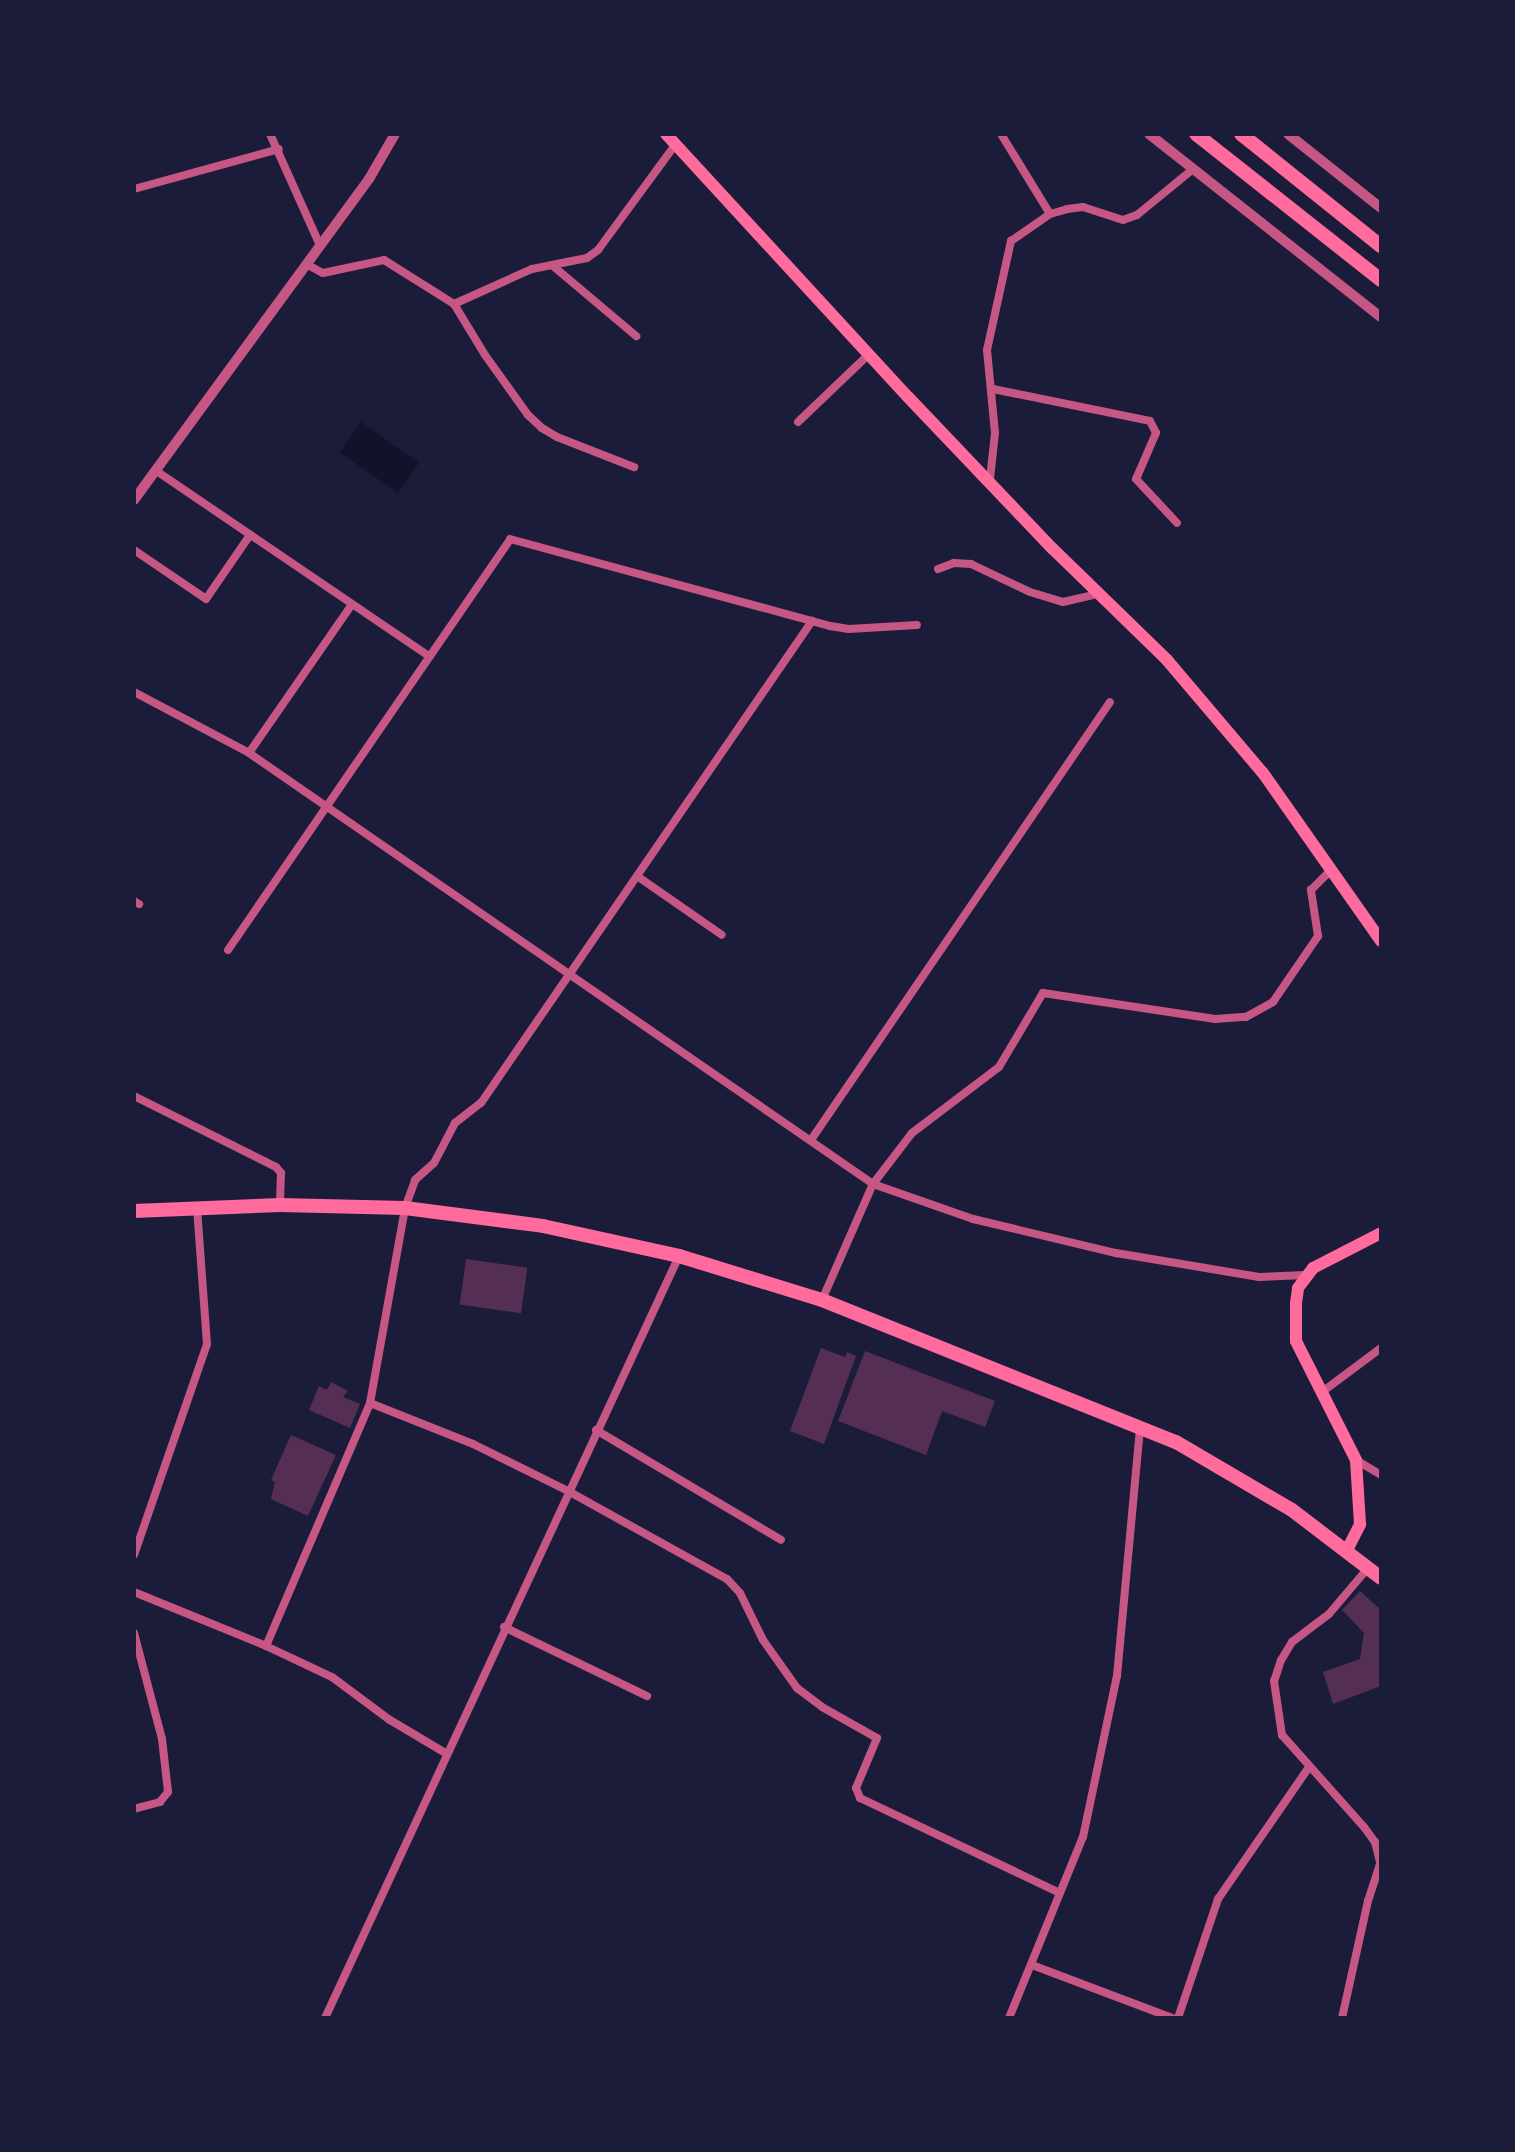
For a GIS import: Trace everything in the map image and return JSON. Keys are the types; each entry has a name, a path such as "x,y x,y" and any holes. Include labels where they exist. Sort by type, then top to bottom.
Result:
{"highway":[{"path":"1196,134 1381,280"},
{"path":"1241,134 1381,246"},
{"path":"134,1211 280,1205 405,1208 543,1226 679,1256 822,1300 1176,1442 1232,1473 1347,1550 1381,1578"}],"main road":[{"path":"666,134 868,355 990,479 1021,516 1167,660 1263,773 1381,941"},
{"path":"1347,1550 1360,1524 1356,1460 1296,1341 1298,1288 1305,1275 1329,1258 1381,1233"}],"street":[{"path":"270,134 320,245"},
{"path":"134,500 369,179 395,134"},
{"path":"1001,134 1050,214"},
{"path":"1149,134 1381,317"},
{"path":"1288,134 1381,208"},
{"path":"454,304 532,269 587,258 604,245 675,145"},
{"path":"134,189 279,149"},
{"path":"990,479 995,433 987,350 1011,241 1050,214 1083,207 1123,220 1137,215 1193,169"},
{"path":"306,264 323,273 384,260 454,304 485,355 528,415 557,437 634,467"},
{"path":"553,266 636,336"},
{"path":"798,422 868,355"},
{"path":"993,389 1150,421 1156,433 1136,479 1177,523"},
{"path":"155,470 429,656"},
{"path":"134,550 206,599 250,535"},
{"path":"228,950 510,539 849,629 917,625"},
{"path":"938,569 954,563 971,564 1030,592 1063,602 1099,594"},
{"path":"249,753 352,604"},
{"path":"266,1646 370,1403 405,1208 415,1180 434,1163 455,1123 481,1103 812,621"},
{"path":"134,692 249,753 873,1184 973,1219 1116,1253 1259,1277 1305,1275"},
{"path":"811,1140 1110,702"},
{"path":"822,1300 873,1184 912,1133 999,1067 1043,993 1215,1019 1246,1017 1263,1010 1273,1002 1318,936 1311,890 1331,870"},
{"path":"637,876 722,935"},
{"path":"134,1096 276,1167 281,1173 280,1205"},
{"path":"134,1555 207,1344 197,1208"},
{"path":"325,2018 679,1256"},
{"path":"1322,1392 1381,1348"},
{"path":"370,1403 473,1444 568,1491 727,1579 740,1593 763,1640 797,1688 822,1707 877,1738 856,1788 860,1798 1060,1893"},
{"path":"1009,2018 1083,1837 1117,1676 1140,1429"},
{"path":"596,1430 781,1540"},
{"path":"1356,1460 1381,1475"},
{"path":"1342,2018 1353,1960 1380,1861 1375,1842 1282,1735 1274,1681 1281,1660 1292,1642 1329,1614 1368,1568"},
{"path":"134,1592 266,1646 332,1677 390,1720 447,1754"},
{"path":"504,1627 647,1696"},
{"path":"134,1633 162,1739 168,1792 160,1802 134,1809"},
{"path":"1178,2018 1218,1899 1309,1767"},
{"path":"1032,1965 1172,2018"}],"shaded area":[{"path":"361,422 419,463 398,493 340,452"}],"building":[{"path":"466,1259 527,1268 521,1313 460,1305"},
{"path":"821,1348 845,1357 847,1352 856,1356 824,1444 790,1431"},
{"path":"865,1351 995,1401 985,1427 942,1411 926,1455 838,1421"},
{"path":"331,1382 348,1391 343,1397 360,1404 350,1428 309,1410 319,1386 327,1390"},
{"path":"291,1435 336,1455 308,1516 271,1499 275,1482 271,1480"},
{"path":"1360,1591 1381,1610 1381,1686 1333,1704 1323,1672 1360,1659 1364,1633 1342,1610"}]}
